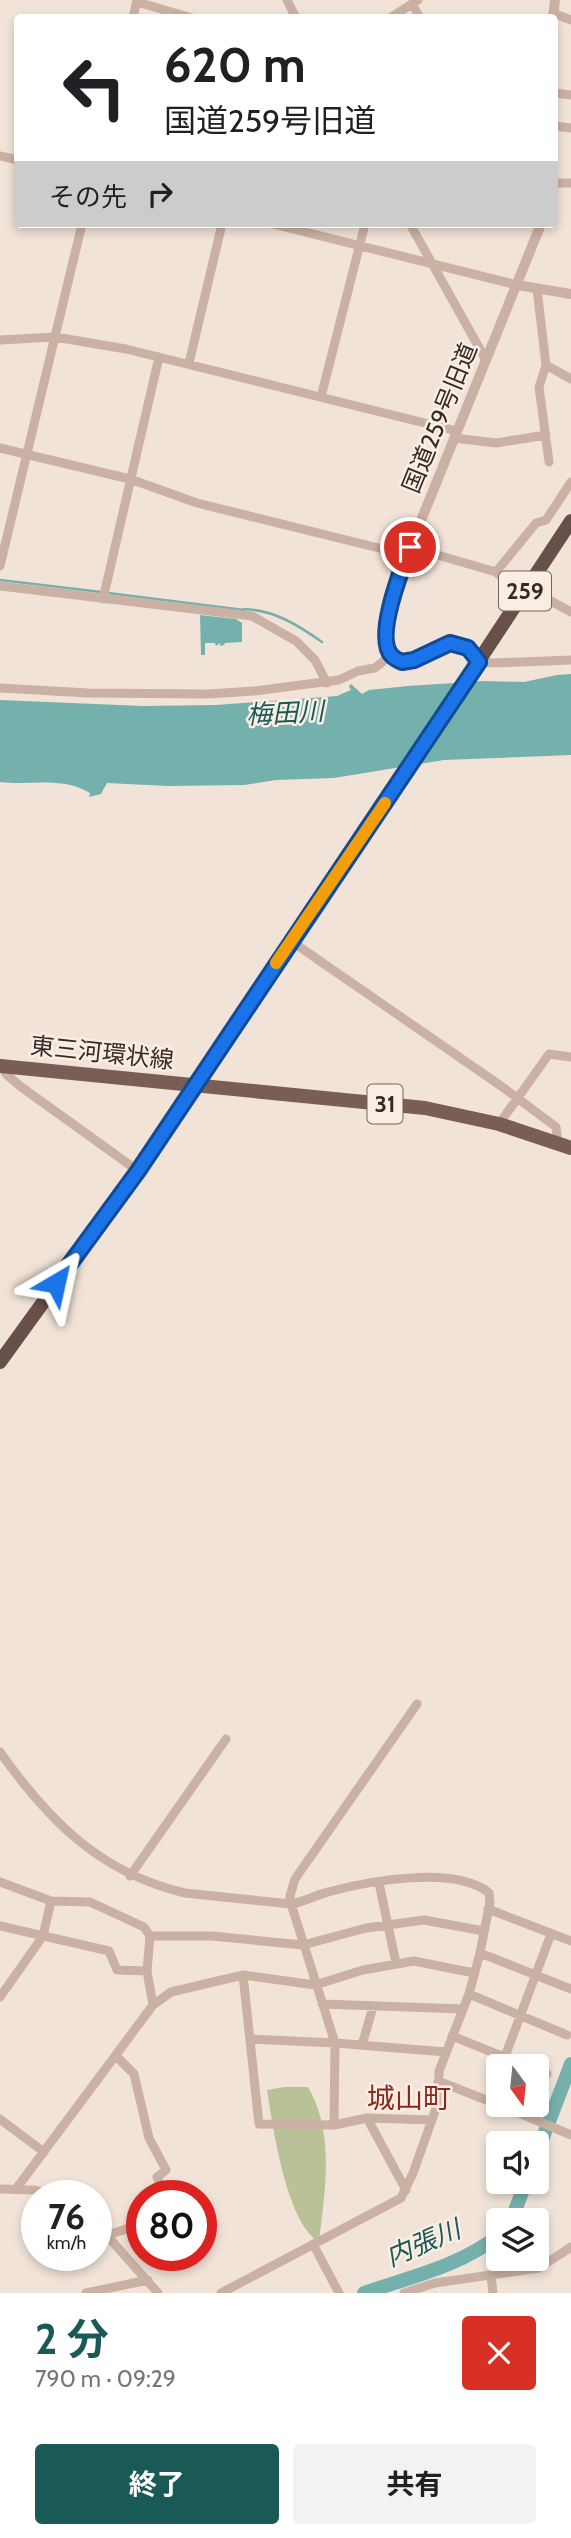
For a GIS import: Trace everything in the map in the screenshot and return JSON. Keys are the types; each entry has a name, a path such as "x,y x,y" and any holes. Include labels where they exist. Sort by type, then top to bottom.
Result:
{"highway":[{"name":"259","path":"0,1362 138,1171 571,521"}],"main road":[{"name":"東三河環状線","path":"1,1066 425,1108 499,1124 564,1145"}],"street":[{"path":"137,1 179,14"},
{"path":"396,14 415,2"},
{"path":"0,566 81,228"},
{"path":"189,363 221,228"},
{"path":"289,228 517,285 571,294"},
{"path":"321,397 364,228"},
{"path":"412,228 486,360"},
{"name":"国道259号旧道","path":"391,655 386,643 387,624 409,551 539,228"},
{"path":"537,289 546,365 540,387 549,462"},
{"path":"0,340 55,337 189,363 456,435 496,443 546,435"},
{"path":"104,595 159,357"},
{"path":"546,365 571,379"},
{"path":"0,448 130,479 197,503 409,551 500,575 536,523 546,520 571,482"},
{"path":"0,586 104,595 252,616 296,641 315,660 327,683"},
{"path":"538,594 571,612"},
{"path":"0,688 88,693 208,694 327,683 358,671 375,668 391,655 402,662 414,660 450,643 468,648 479,662 571,660"},
{"path":"291,941 556,1127 564,1145"},
{"path":"499,1124 549,1054 571,1057"},
{"path":"1,1066 20,1086 138,1171"},
{"path":"334,2125 335,2043 291,1904 292,1887 417,1704"},
{"path":"130,1876 226,1739"},
{"path":"0,1752 28,1791 62,1826 89,1848 130,1876 185,1893 291,1904 327,1892 423,1876 462,1881 489,1892 480,1953 469,1994 439,2071 439,2100 405,2190 395,2202 221,2293"},
{"path":"0,1882 51,1901 90,1902 145,1927 150,1936 147,1971 153,2006"},
{"path":"379,1882 396,1963"},
{"path":"0,1997 3,1984 43,1936 51,1901"},
{"path":"488,1909 571,1941"},
{"path":"150,1936 212,1936 303,1945 366,1928 424,1920 484,1931"},
{"path":"0,1926 109,1951 117,1970 147,1971"},
{"path":"506,2054 551,1934"},
{"path":"480,1953 571,1989"},
{"path":"16,2189 153,2006 171,1992 243,1975 315,1985 363,1970 414,1961 474,1973"},
{"path":"243,1975 259,2123 334,2125 367,2118 432,2120"},
{"path":"469,1994 566,2035"},
{"path":"322,2004 463,2009"},
{"path":"362,2045 373,2007"},
{"path":"452,2036 487,2054"},
{"path":"250,2039 446,2052"},
{"path":"117,2057 134,2074 149,2138 166,2170 158,2177 159,2180"},
{"path":"438,2081 486,2100"},
{"path":"367,2118 405,2190"},
{"path":"530,2118 571,2135"},
{"path":"0,2119 44,2152"},
{"path":"0,2189 21,2189"},
{"path":"112,2240 158,2293"},
{"path":"313,2244 338,2291"},
{"path":"404,2293 435,2283 539,2268 571,2247"},
{"path":"491,2276 493,2293"},
{"path":"86,2293 148,2280"}],"green space":[{"path":"308,2087 322,2123 326,2163 319,2242 298,2215 277,2149 267,2090"}],"water":[{"path":"200,615 236,619 242,623 242,642 220,646 220,643 216,646 215,643 205,643 205,655 201,655"},
{"name":"梅田川","path":"571,674 571,755 444,760 334,778 276,780 244,785 168,786 107,783 101,794 89,797 90,793 79,788 57,783 0,782 0,700 143,706 216,705 337,696 351,690 351,684 362,694 369,690 408,686 484,681 524,682"}],"waterway":[{"path":"0,580 101,592"},
{"path":"108,593 244,610"},
{"path":"244,609 265,612 285,620 322,642"},
{"name":"内張川","path":"545,2131 571,2064"},
{"name":"内張川","path":"516,2208 521,2194"},
{"name":"内張川","path":"364,2293 452,2263 486,2245"}],"tunnel":[{"path":"503,578 531,590"}],"slow traffic":[{"path":"276,963 385,803"}],"district":[{"name":"城山町","path":"409,2098"}],"route":[{"path":"56,1283 138,1171 479,662 468,648 450,643 414,660 402,662 391,655 386,643 387,624 399,575 410,547"}]}
